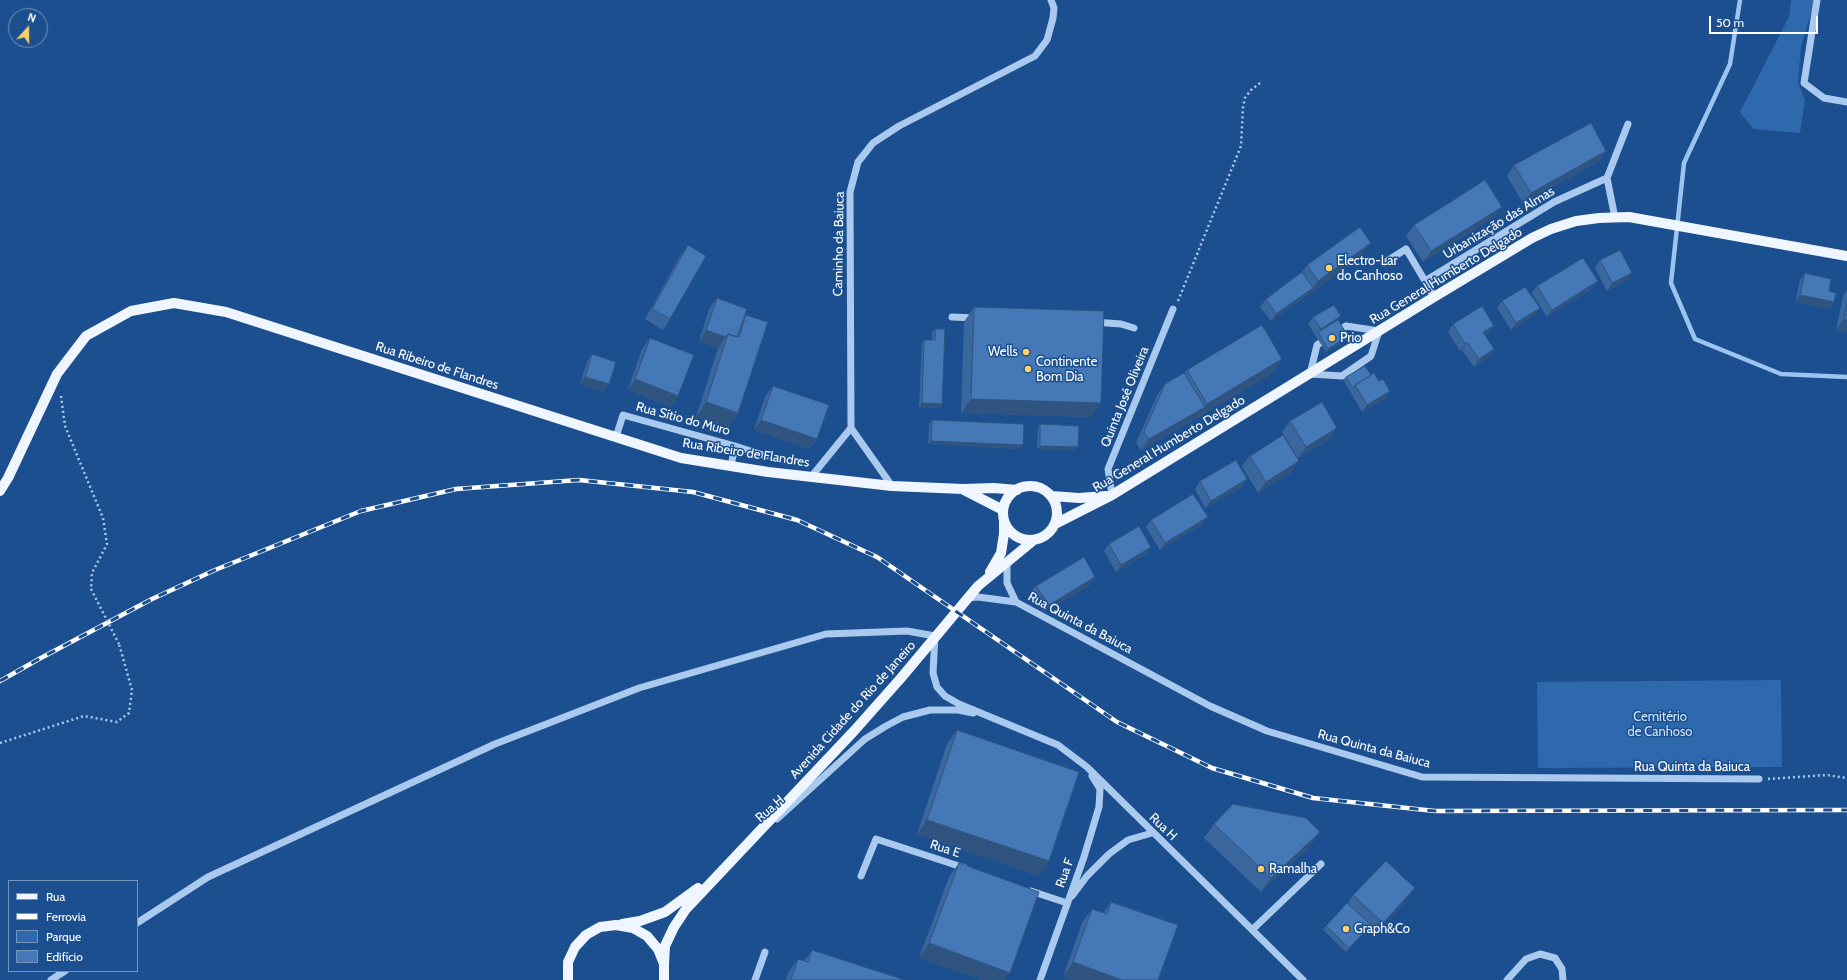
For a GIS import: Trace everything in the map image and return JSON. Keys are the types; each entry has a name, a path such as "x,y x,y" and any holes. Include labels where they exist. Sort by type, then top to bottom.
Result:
{"main road":[{"name":"Rua General Humberto Delgado","path":"1055,524 1112,495 1434,297 1532,238 1551,229 1576,221 1629,217 1847,256"},
{"name":"Rua Ribeiro de Flandres","path":"0,491 8,478 57,374 86,336 131,312 174,303 226,312 681,458 812,477 892,486 962,489 994,488 1017,490 1024,487 1038,488 1051,496 1079,498 1112,495"},
{"name":"Rua Ribeiro de Flandres","path":"962,489 1003,514"},
{"path":"986,578 1001,553 1004,534 1003,514 1005,502 1010,495 1017,490"},
{"path":"986,578 1034,540 1043,537 1050,531 1055,524 1057,510 1051,496"},
{"path":"1003,514 1006,525 1011,532 1018,537 1034,540"},
{"name":"Avenida Cidade do Rio de Janeiro","path":"664,964 665,946 686,909 854,731 967,598 986,578"},
{"name":"Avenida Cidade do Rio de Janeiro","path":"567,980 568,962 575,947 586,935 600,927 640,921 665,912 692,894 736,856"},
{"path":"616,925 633,928 647,936 658,949 664,964 665,979"}],"street":[{"name":"Caminho da Baiuca","path":"851,428 850,192 858,162 873,143 899,126 1036,56 1047,40 1053,18 1054,8 1052,0"},
{"path":"1816,0 1804,83 1824,98 1847,102"},
{"path":"1615,218 1608,178 1628,124"},
{"name":"Urbanização das Almas","path":"1425,281 1554,202 1608,178"},
{"path":"1384,263 1406,249 1434,297"},
{"name":"Quinta José Oliveira","path":"1112,495 1108,469 1173,308"},
{"path":"952,317 984,318"},
{"path":"1087,321 1121,324 1134,328"},
{"path":"1346,326 1379,331 1371,356 1342,376 1310,374 1317,345 1346,326"},
{"name":"Rua Sítio do Muro","path":"616,437 624,415 766,456"},
{"path":"812,477 851,428 892,486"},
{"name":"Rua Sítio do Muro","path":"731,466 735,446"},
{"name":"Rua Quinta da Baiuca","path":"1007,561 1007,583 1016,602"},
{"name":"Rua Quinta da Baiuca","path":"967,598 978,597 1016,602 1210,706 1267,731 1422,777 1759,779"},
{"path":"138,922 216,873 495,744 639,688 826,634 907,631 935,636"},
{"name":"Rua H","path":"935,636 933,673 937,687 945,696 988,717 1058,745 1087,767 1152,833 1304,980"},
{"name":"Rua H","path":"736,856 865,739 903,716 930,710 958,710 988,717"},
{"name":"Rua F","path":"1067,903 1084,857 1099,807 1100,789 1087,767"},
{"name":"Rua F","path":"1067,903 1087,876 1109,854 1128,840 1152,833"},
{"name":"Rua E","path":"861,876 876,839 972,871"},
{"path":"1252,929 1321,864"},
{"path":"1023,888 1067,903 1040,980"},
{"path":"755,980 765,952"},
{"path":"1507,980 1526,959 1540,954 1555,958 1562,969 1563,980"},
{"path":"51,980 63,972"}],"path":[{"path":"1173,308 1181,296 1242,146 1243,107 1245,98 1251,90 1260,83"},
{"path":"0,743 84,716 116,722 129,713 132,690 119,644 92,589 92,573 107,544 103,518 65,426 57,374"},
{"path":"1759,779 1782,779 1827,775 1847,778"}],"green space":[{"path":"1791,0 1815,0 1801,46 1798,82 1805,100 1800,133 1753,129 1740,112 1789,17"},
{"name":"Cemitério de Canhoso","path":"1781,680 1782,767 1538,768 1537,682"}],"building":[{"path":"1591,123 1606,151 1531,193 1514,165"},
{"path":"1485,180 1502,207 1431,251 1414,225"},
{"path":"1360,227 1371,243 1318,281 1307,265"},
{"path":"688,245 706,256 670,319 652,309"},
{"path":"1620,250 1632,273 1612,283 1600,260"},
{"path":"1583,258 1598,281 1552,310 1537,286"},
{"path":"1302,272 1313,288 1276,314 1266,299"},
{"path":"1805,273 1831,279 1829,291 1836,293 1834,302 1800,295"},
{"path":"1525,287 1540,308 1516,323 1502,301"},
{"path":"717,298 747,309 737,337 728,334 726,337 706,330"},
{"path":"1847,304 1847,320 1844,319"},
{"path":"1334,305 1341,316 1321,329 1313,317"},
{"path":"1482,306 1494,326 1483,332 1494,349 1479,359 1467,342 1465,344 1453,324"},
{"name":"Continente Bom Dia","path":"974,307 1104,311 1101,403 971,399"},
{"path":"746,315 768,322 738,413 706,402 728,334 739,337"},
{"path":"1338,320 1348,336 1328,349 1318,332"},
{"path":"1262,325 1282,359 1207,404 1187,370"},
{"path":"935,329 945,329 942,404 922,403 924,340 935,340"},
{"path":"650,338 694,355 678,396 635,379"},
{"path":"592,354 616,362 609,384 585,377"},
{"path":"1365,366 1371,375 1355,385 1353,388 1346,377"},
{"path":"1184,373 1205,407 1149,439 1144,432 1165,384"},
{"path":"1374,373 1379,381 1383,379 1390,391 1367,405 1355,385"},
{"path":"773,386 829,405 817,439 761,420"},
{"path":"1322,402 1337,428 1306,447 1290,421"},
{"path":"932,420 1024,424 1023,445 931,441"},
{"path":"1040,424 1079,426 1078,447 1040,446"},
{"path":"1283,435 1299,461 1266,482 1250,456"},
{"path":"1236,460 1247,479 1211,501 1200,481"},
{"path":"1193,494 1208,517 1165,543 1151,520"},
{"path":"1139,526 1151,547 1121,565 1109,544"},
{"path":"1084,557 1095,577 1049,605 1036,586"},
{"path":"957,730 1079,772 1049,861 927,820"},
{"name":"Ramalha","path":"1233,804 1306,818 1320,832 1271,878 1214,824"},
{"path":"1386,861 1415,888 1383,923 1353,895"},
{"path":"959,863 1039,892 1010,973 929,943"},
{"path":"1111,902 1178,925 1158,980 1122,980 1073,962 1092,909 1107,914"},
{"name":"Graph&Co","path":"1347,903 1371,925 1349,948 1326,926"},
{"path":"812,950 905,980 791,980 798,959 808,962"}],"waterway":[{"path":"1740,0 1730,64 1684,163 1671,283 1695,339 1781,374 1847,377"}],"railway":[{"path":"0,681 152,599 215,570 361,511 456,489 579,480 693,492 797,520 877,557 1117,722 1212,768 1313,798 1435,811 1847,810"}],"place":[{"name":"Electro-Lar do Canhoso","path":"1329,268"},
{"name":"Prio","path":"1332,338"},
{"name":"Wells","path":"1026,352"},
{"name":"Continente Bom Dia","path":"1028,369"},
{"name":"Ramalha","path":"1261,869"},
{"name":"Graph&Co","path":"1346,929"}]}
